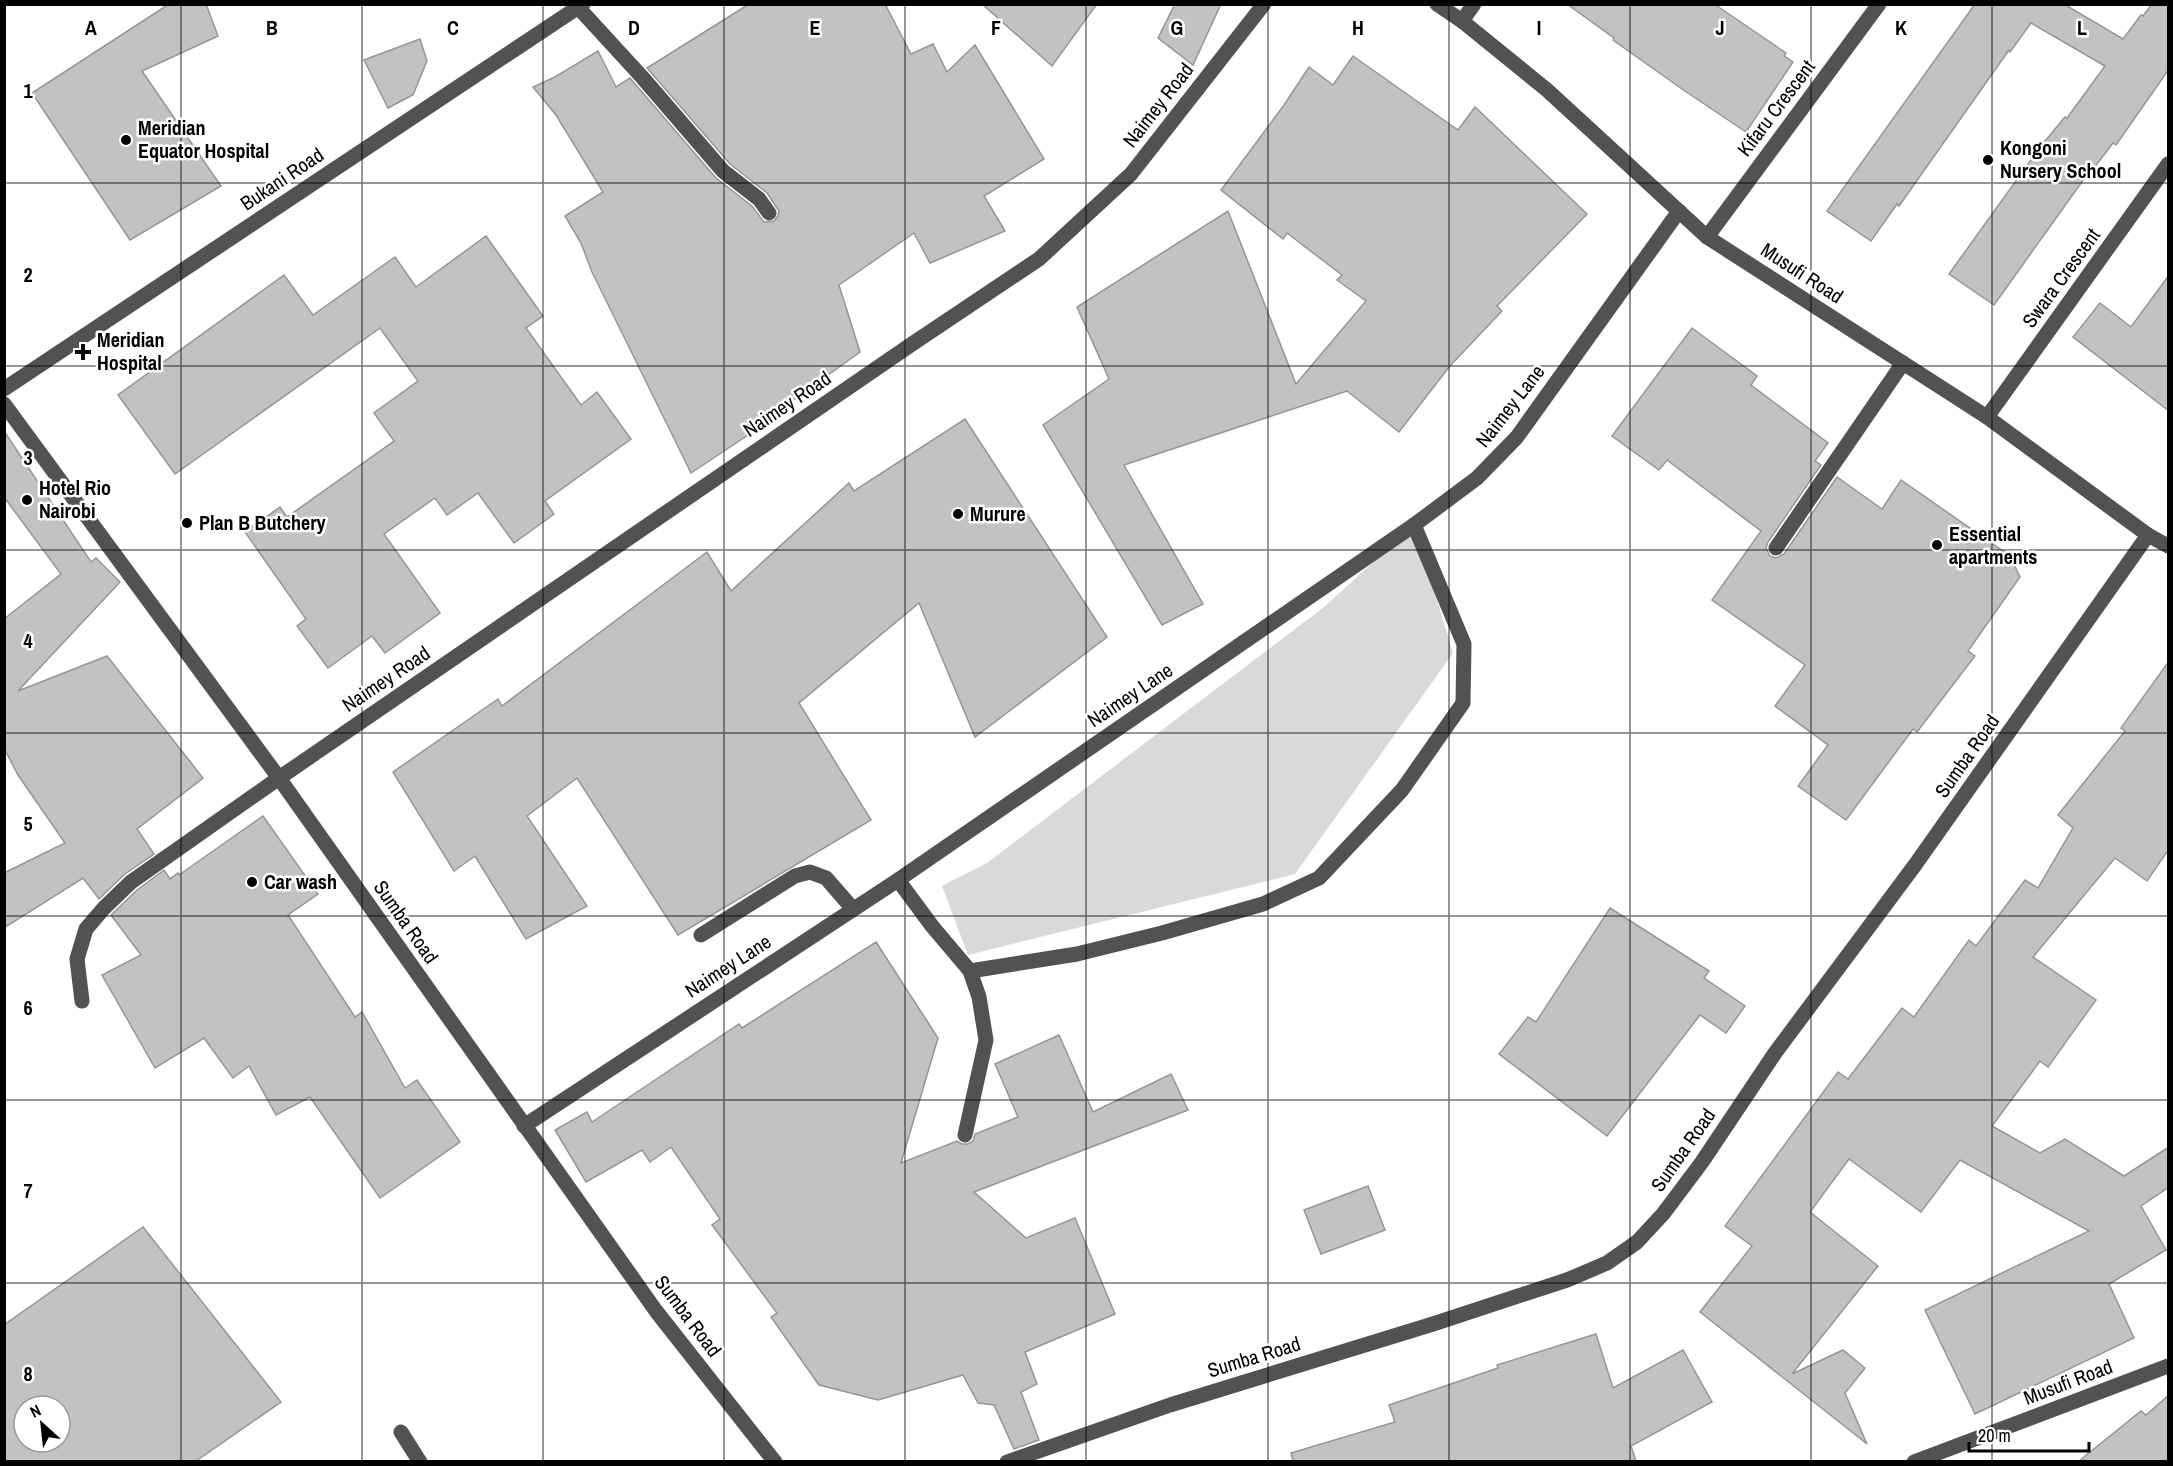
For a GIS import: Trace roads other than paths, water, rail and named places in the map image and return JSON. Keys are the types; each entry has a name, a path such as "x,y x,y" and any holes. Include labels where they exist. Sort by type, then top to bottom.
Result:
{"street":[{"name":"Naimey Road","path":"82,1001 77,959 86,928 132,882 279,778 1039,259 1131,174 1264,4"},
{"name":"Musufi Road","path":"1437,4 1547,90 1707,237 1987,417 2148,535 2169,546"},
{"path":"1461,21 1474,4"},
{"name":"Kifaru Crescent","path":"1707,237 1879,4"},
{"path":"578,6 723,171 759,199 769,213"},
{"name":"Bukani Road","path":"4,389 578,6"},
{"name":"Swara Crescent","path":"1987,417 2169,164"},
{"name":"Naimey Lane","path":"524,1126 898,880 1414,525 1477,478 1517,437 1679,211"},
{"path":"1776,548 1903,363"},
{"name":"Sumba Road","path":"4,404 279,778 656,1311 775,1461"},
{"path":"970,971 1077,954 1162,933 1263,904 1319,878 1402,790 1463,703 1464,644 1414,525"},
{"name":"Sumba Road","path":"1007,1461 1170,1405 1567,1280 1607,1263 1637,1242 1663,1214 1702,1162 1775,1053 1916,865 2148,535"},
{"path":"701,935 795,876 810,872 826,879 853,909"},
{"path":"898,880 970,971 979,997 986,1040 964,1135"},
{"name":"Musufi Road","path":"1914,1461 2169,1366"},
{"path":"401,1432 420,1461"}],"place":[{"name":"Meridian Equator Hospital","path":"126,140"},
{"name":"Kongoni Nursery School","path":"1988,160"},
{"name":"Meridian Hospital","path":"83,352"},
{"name":"Hotel Rio Nairobi","path":"27,500"},
{"name":"Murure","path":"958,514"},
{"name":"Plan B Butchery","path":"187,523"},
{"name":"Essential apartments","path":"1937,545"},
{"name":"Car wash","path":"252,882"}]}
